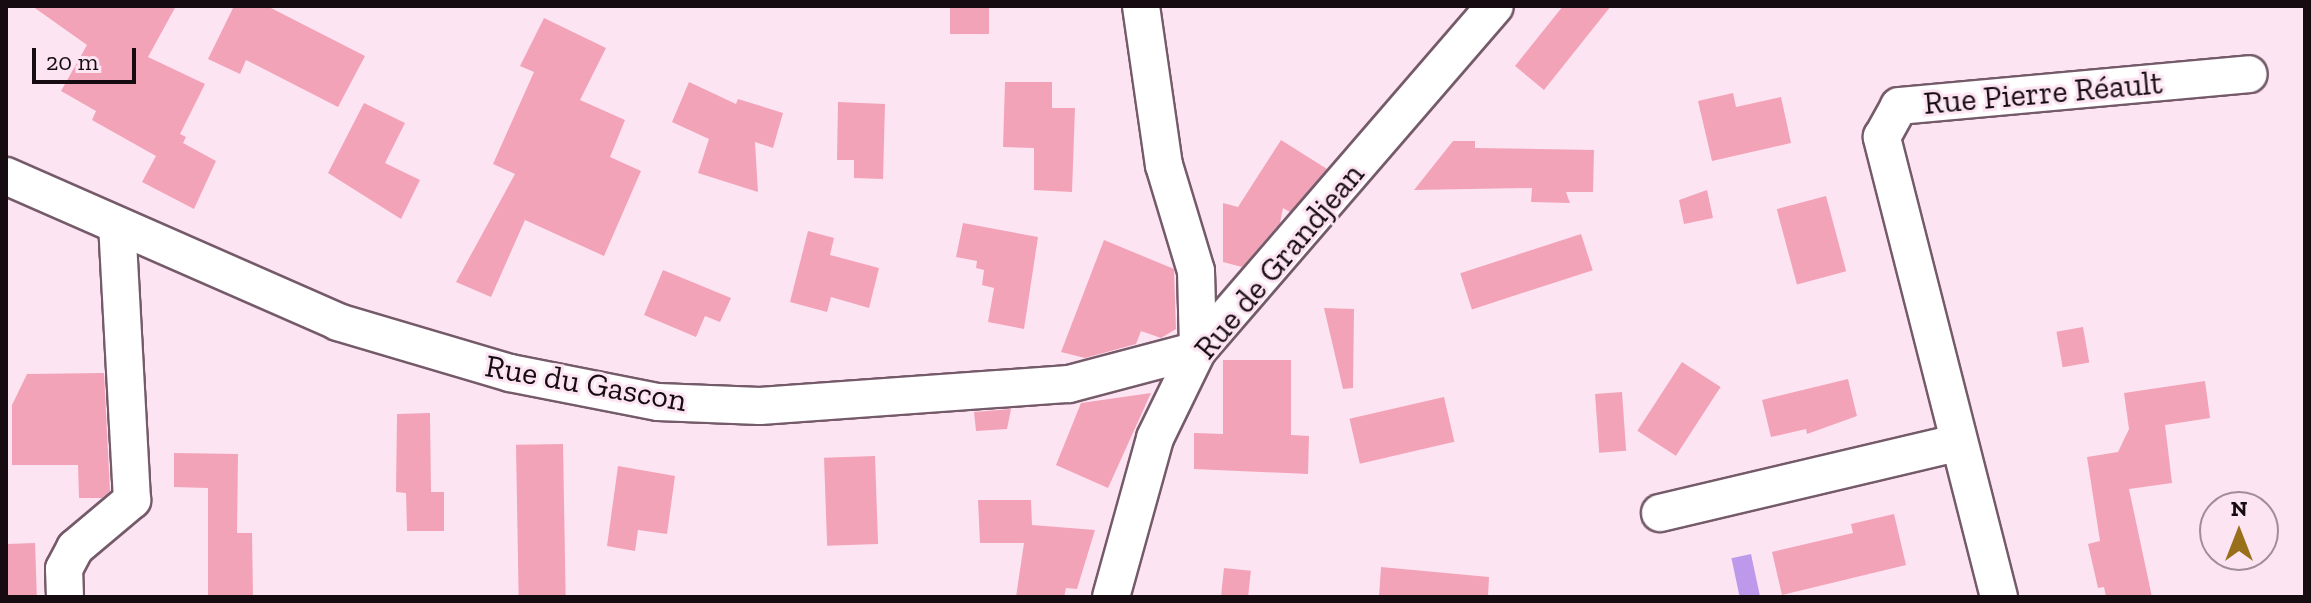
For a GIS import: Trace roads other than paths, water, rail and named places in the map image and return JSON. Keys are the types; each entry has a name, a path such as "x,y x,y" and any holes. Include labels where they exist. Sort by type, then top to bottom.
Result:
{"street":[{"path":"1141,6 1164,165 1196,271 1198,350"},
{"name":"Rue de Grandjean","path":"1111,597 1155,438 1198,350 1495,6"},
{"name":"Rue Pierre Réault","path":"1999,597 1957,443 1882,137 1899,106 2249,74"},
{"name":"Rue du Gascon","path":"6,176 338,322 510,373 658,402 760,406 1069,384 1198,350"},
{"path":"65,597 64,569 75,548 132,500 117,227"},
{"path":"1660,513 1957,443"}]}
